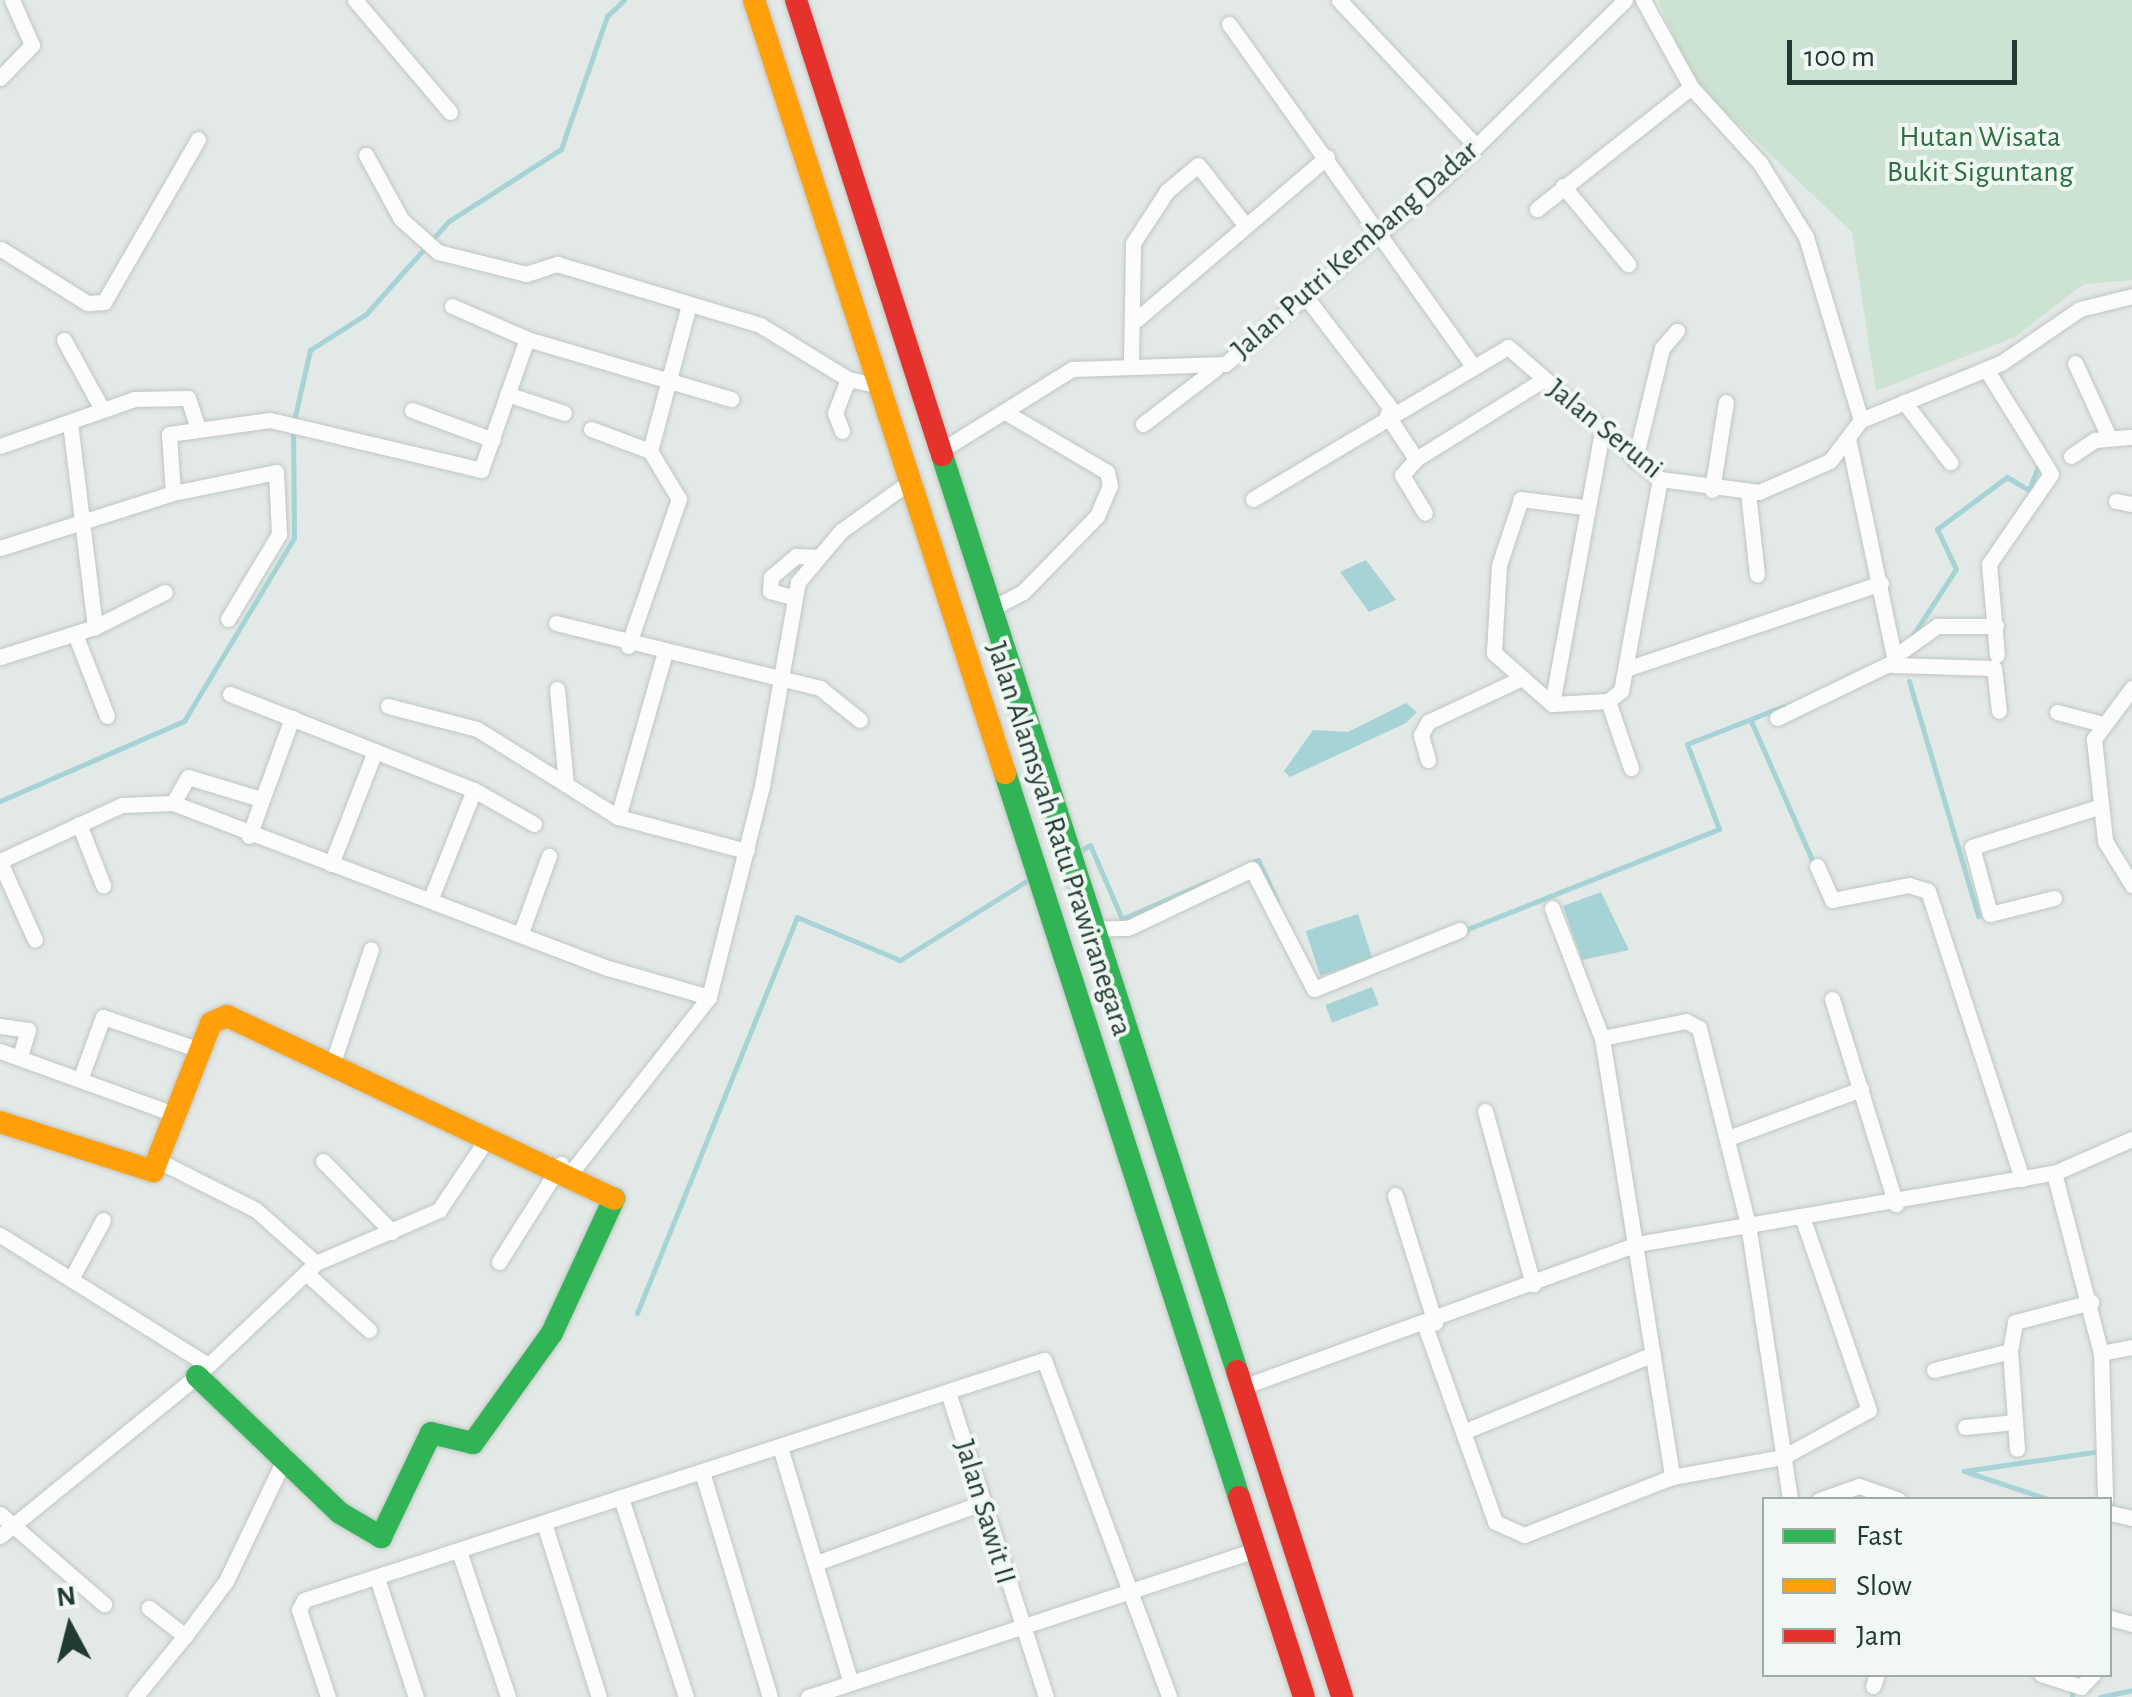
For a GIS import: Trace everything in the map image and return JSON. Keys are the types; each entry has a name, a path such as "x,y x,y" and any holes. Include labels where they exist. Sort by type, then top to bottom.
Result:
{"main road":[{"name":"Jalan Alamsyah Ratu Prawiranegara","path":"754,0 1304,1697"},
{"name":"Jalan Alamsyah Ratu Prawiranegara","path":"796,0 937,453 1245,1386 1342,1697"},
{"path":"0,1122 148,1172 160,1162 211,1023 228,1016 612,1190 615,1204 552,1333 472,1443 431,1433 385,1535 340,1513 203,1370"}],"street":[{"path":"0,78 32,45 12,0"},
{"path":"354,0 450,112"},
{"path":"1338,0 1476,146"},
{"name":"Jalan Putri Kembang Dadar","path":"937,453 1007,413 1048,378 1131,361 1215,369 1382,234 1625,0"},
{"path":"1644,0 1691,87 1760,164 1806,237 1862,420 1986,369 2080,308 2132,296"},
{"path":"1229,24 1470,362"},
{"path":"1537,209 1691,87"},
{"path":"0,249 87,303 104,302 198,139"},
{"path":"366,154 416,235 438,252 526,274 557,264 760,324 848,379 880,386"},
{"path":"1136,320 1243,222 1327,157"},
{"path":"1131,361 1136,320 1133,243 1183,172 1204,168 1243,222"},
{"path":"1563,186 1628,264"},
{"path":"1306,297 1390,413 1416,459"},
{"path":"650,451 688,304"},
{"path":"452,306 527,339 731,399"},
{"path":"1635,458 1662,348 1678,332"},
{"path":"173,492 166,437 198,428 309,422 466,474 481,470 527,339"},
{"path":"64,340 102,408"},
{"name":"Jalan Seruni","path":"1253,499 1470,362 1508,347 1602,432 1660,478 1712,490 1748,492 1811,473 1849,442 1862,420"},
{"path":"2075,362 2109,437"},
{"path":"1143,424 1215,369"},
{"path":"1986,369 2051,474 1989,564 1997,655"},
{"path":"842,431 835,413 848,379"},
{"path":"1425,513 1402,476 1416,459 1542,380"},
{"path":"507,394 564,414"},
{"path":"0,446 102,408 188,398 198,428"},
{"path":"1712,490 1726,402"},
{"path":"1904,402 1950,462"},
{"path":"412,410 493,440"},
{"path":"989,610 1023,592 1097,516 1110,486 1107,472 1007,413"},
{"path":"70,423 86,519 95,627"},
{"path":"590,430 650,451 680,499 628,646"},
{"path":"1552,704 1584,508 1602,432"},
{"path":"2071,456 2109,437 2132,436"},
{"path":"1849,442 1894,654"},
{"path":"0,548 173,492 279,474 275,546 228,619"},
{"path":"1631,768 1608,701 1626,669 1660,478"},
{"path":"499,1262 567,1167 709,997 747,851 792,597 817,558 912,480"},
{"path":"1748,492 1757,576"},
{"path":"1584,508 1528,495 1504,536 1489,630 1494,653 1552,704 1608,701"},
{"path":"792,597 770,591 771,578 796,556 817,558"},
{"path":"1626,669 1881,583"},
{"path":"0,657 95,627 165,592"},
{"path":"556,623 664,656 820,688 860,720"},
{"path":"1777,718 1937,626 1996,626"},
{"path":"75,634 107,716"},
{"path":"1894,654 1994,668 1999,711"},
{"path":"618,817 664,656"},
{"path":"1428,760 1421,734 1428,722 1520,679"},
{"path":"2132,688 2099,722 2098,807 2112,864 2132,886"},
{"path":"557,689 566,786"},
{"path":"230,694 474,790 534,824"},
{"path":"388,706 478,730 618,817 747,851"},
{"path":"2057,712 2099,722"},
{"path":"248,836 292,718"},
{"path":"331,864 375,751"},
{"path":"173,804 185,777 260,799"},
{"path":"431,898 474,790"},
{"path":"35,940 0,862 79,824 142,800 173,804 248,836 522,930 608,968 709,997"},
{"path":"2054,898 1990,914 1972,847 2098,807"},
{"path":"79,824 103,884"},
{"path":"522,930 550,856"},
{"path":"1818,866 1832,900 1910,885 1928,891 2022,1179"},
{"path":"1092,929 1128,928 1252,869 1314,989 1459,930"},
{"path":"1552,908 1602,1038 1672,1478"},
{"path":"332,1064 371,949"},
{"path":"1832,998 1896,1204"},
{"path":"81,1077 103,1017 200,1050"},
{"path":"1602,1038 1693,1022 1728,1138 1748,1224 1790,1497"},
{"path":"0,1026 28,1030 20,1058"},
{"path":"0,1051 81,1077 177,1115"},
{"path":"1728,1138 1862,1089"},
{"path":"1485,1111 1534,1284"},
{"path":"104,1604 4,1525 203,1370 311,1268 438,1210 488,1137"},
{"path":"1245,1386 1430,1324 1636,1244 1896,1204 2054,1173 2132,1139"},
{"path":"323,1161 392,1232"},
{"path":"160,1162 256,1210 370,1330"},
{"path":"2054,1173 2091,1302 2101,1353 2105,1497"},
{"path":"1395,1195 1463,1432 1506,1534 1672,1478 1783,1457 1872,1403 1802,1217"},
{"path":"71,1279 103,1220"},
{"path":"0,1235 203,1370"},
{"path":"2017,1449 2010,1351 2015,1322 2091,1302"},
{"path":"2101,1353 2132,1347"},
{"path":"1934,1370 2010,1351"},
{"path":"1463,1432 1653,1354"},
{"path":"328,1697 299,1605 780,1446 1049,1362 1169,1697"},
{"name":"Jalan Sawit II","path":"948,1392 1046,1697"},
{"path":"1966,1427 2015,1422"},
{"path":"780,1446 819,1562 851,1683"},
{"path":"134,1697 226,1582 286,1456"},
{"path":"702,1472 770,1697"},
{"path":"1828,1497 1859,1486 1890,1497"},
{"path":"621,1498 686,1697"},
{"path":"819,1562 982,1502"},
{"path":"544,1524 599,1697"},
{"path":"808,1697 1023,1632 1258,1549"},
{"path":"458,1551 508,1697"},
{"path":"377,1578 416,1697"},
{"path":"149,1608 185,1636"},
{"path":"2050,1677 2075,1686 2088,1677"}],"green space":[{"name":"Hutan Wisata Bukit Siguntang","path":"1658,0 2132,0 2132,280 2084,284 2015,337 1876,391 1852,232 1694,82"}],"water":[{"path":"1366,560 1396,600 1369,612 1340,572"},
{"path":"1406,703 1417,712 1406,723 1290,777 1284,771 1313,730 1348,732"},
{"path":"1601,892 1629,950 1582,960 1563,906"},
{"path":"1358,914 1373,959 1320,976 1306,931"},
{"path":"1372,987 1379,1005 1332,1023 1325,1005"}],"waterway":[{"path":"0,801 184,721 294,538 293,425 310,350 366,314 449,221 561,149 607,16 624,0"},
{"path":"1911,638 1956,569 1937,529 2007,477 2029,490 2040,462"},
{"path":"1909,681 1978,916"},
{"path":"1460,932 1719,829 1687,744 1784,706"},
{"path":"1751,721 1811,858"},
{"path":"1080,851 1090,845 1122,919 1207,882"},
{"path":"1249,864 1258,860 1277,901"},
{"path":"637,1313 797,917 900,960 1031,878"},
{"path":"2042,1497 1964,1471 2094,1452"},
{"path":"2072,1677 2072,1697"},
{"path":"2100,1697 2132,1690"}],"traffic: fast":[{"path":"942,455 1237,1371"},
{"path":"1005,773 1239,1497"},
{"path":"197,1376 340,1513 381,1537 431,1433 473,1443 552,1333 614,1199"}],"traffic: slow":[{"path":"754,0 1005,773"},
{"path":"0,1122 153,1171 211,1023 227,1016 614,1199"}],"traffic: jam":[{"path":"796,0 942,455"},
{"path":"1237,1371 1342,1697"},
{"path":"1239,1497 1304,1697"}]}
